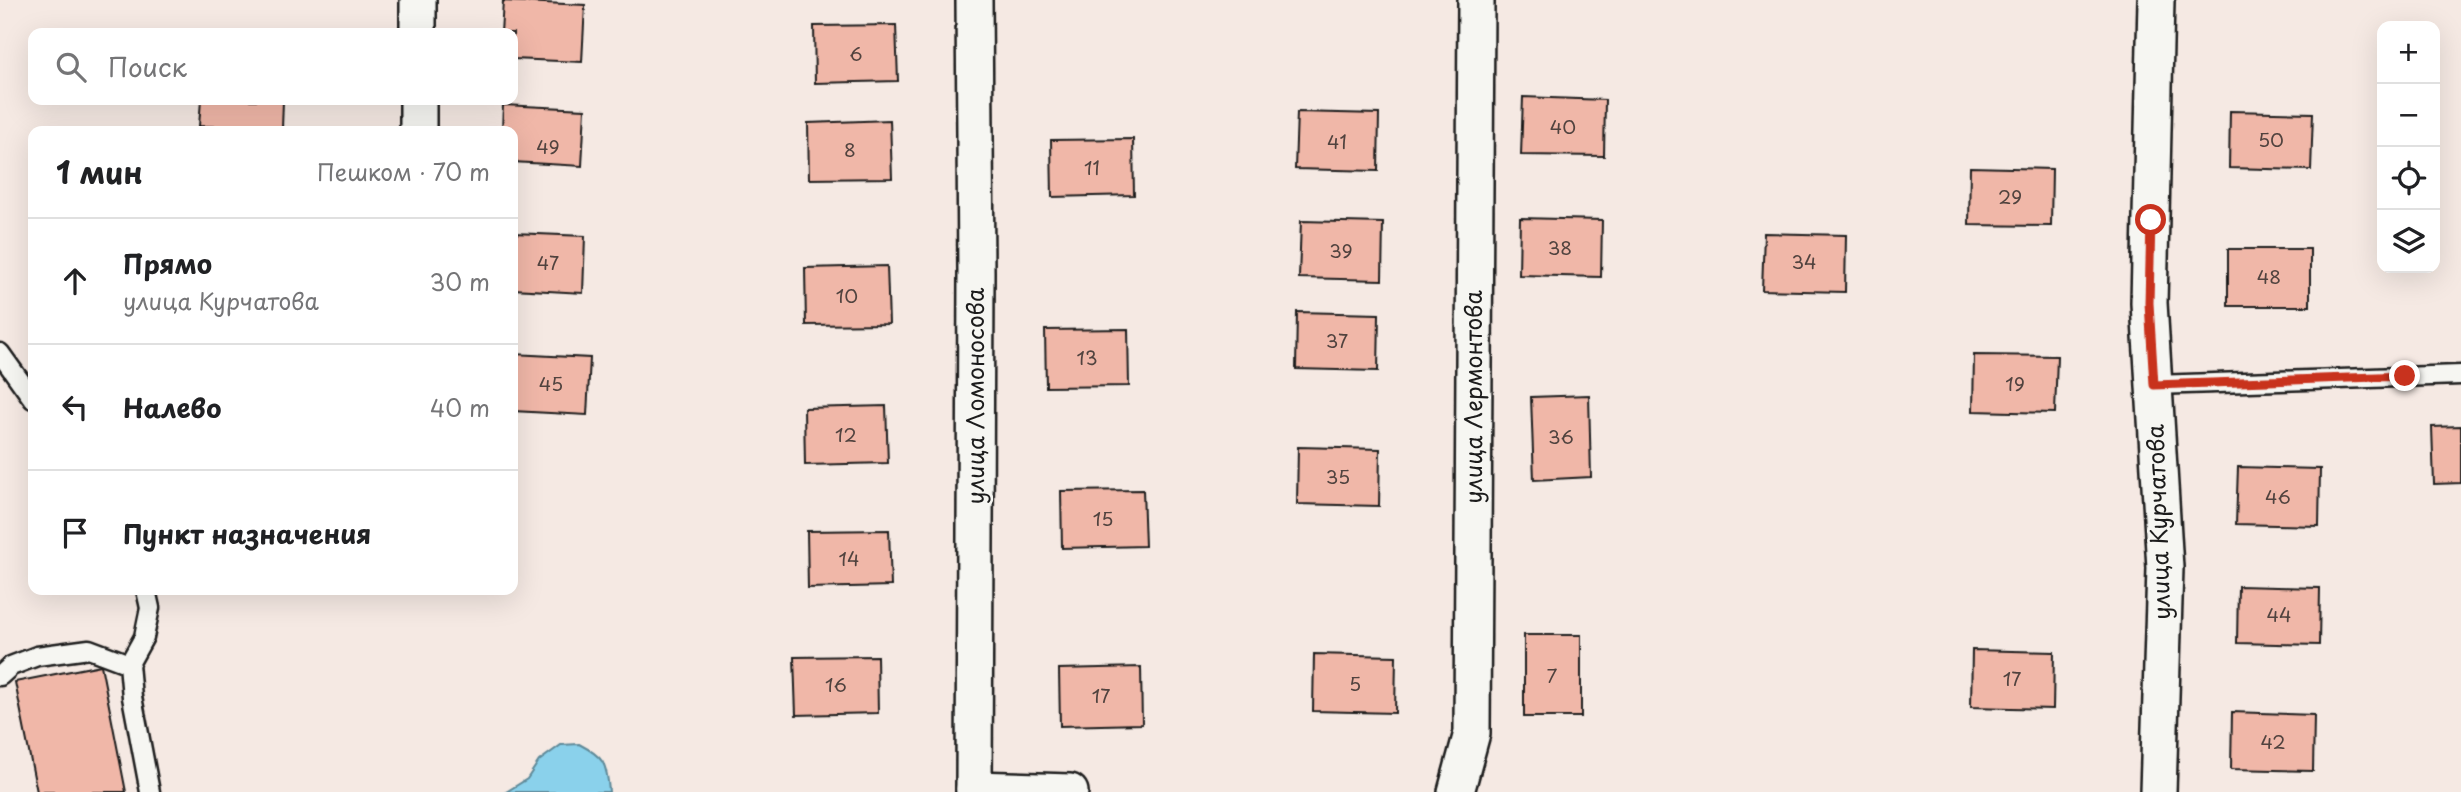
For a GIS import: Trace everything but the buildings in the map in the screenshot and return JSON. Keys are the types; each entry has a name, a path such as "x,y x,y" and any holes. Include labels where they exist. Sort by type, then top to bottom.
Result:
{"street":[{"path":"418,0 418,28"},
{"name":"улица Ломоносова","path":"974,0 974,791"},
{"name":"улица Лермонтова","path":"1455,792 1472,733 1476,0"},
{"name":"улица Курчатова","path":"2156,0 2149,303 2165,568 2158,792"},
{"path":"418,105 418,126"},
{"path":"974,791 1070,792"}],"lane":[{"path":"0,353 28,392"},
{"path":"2154,385 2461,374"},
{"path":"147,595 150,608 144,636 129,664 132,697 150,792"},
{"path":"0,676 11,666 37,656 89,649 129,664"}],"water":[{"path":"579,744 603,762 609,792 506,792 527,779 539,761 561,745"}],"route":[{"path":"2151,220 2149,303 2154,385 2405,376"}]}
